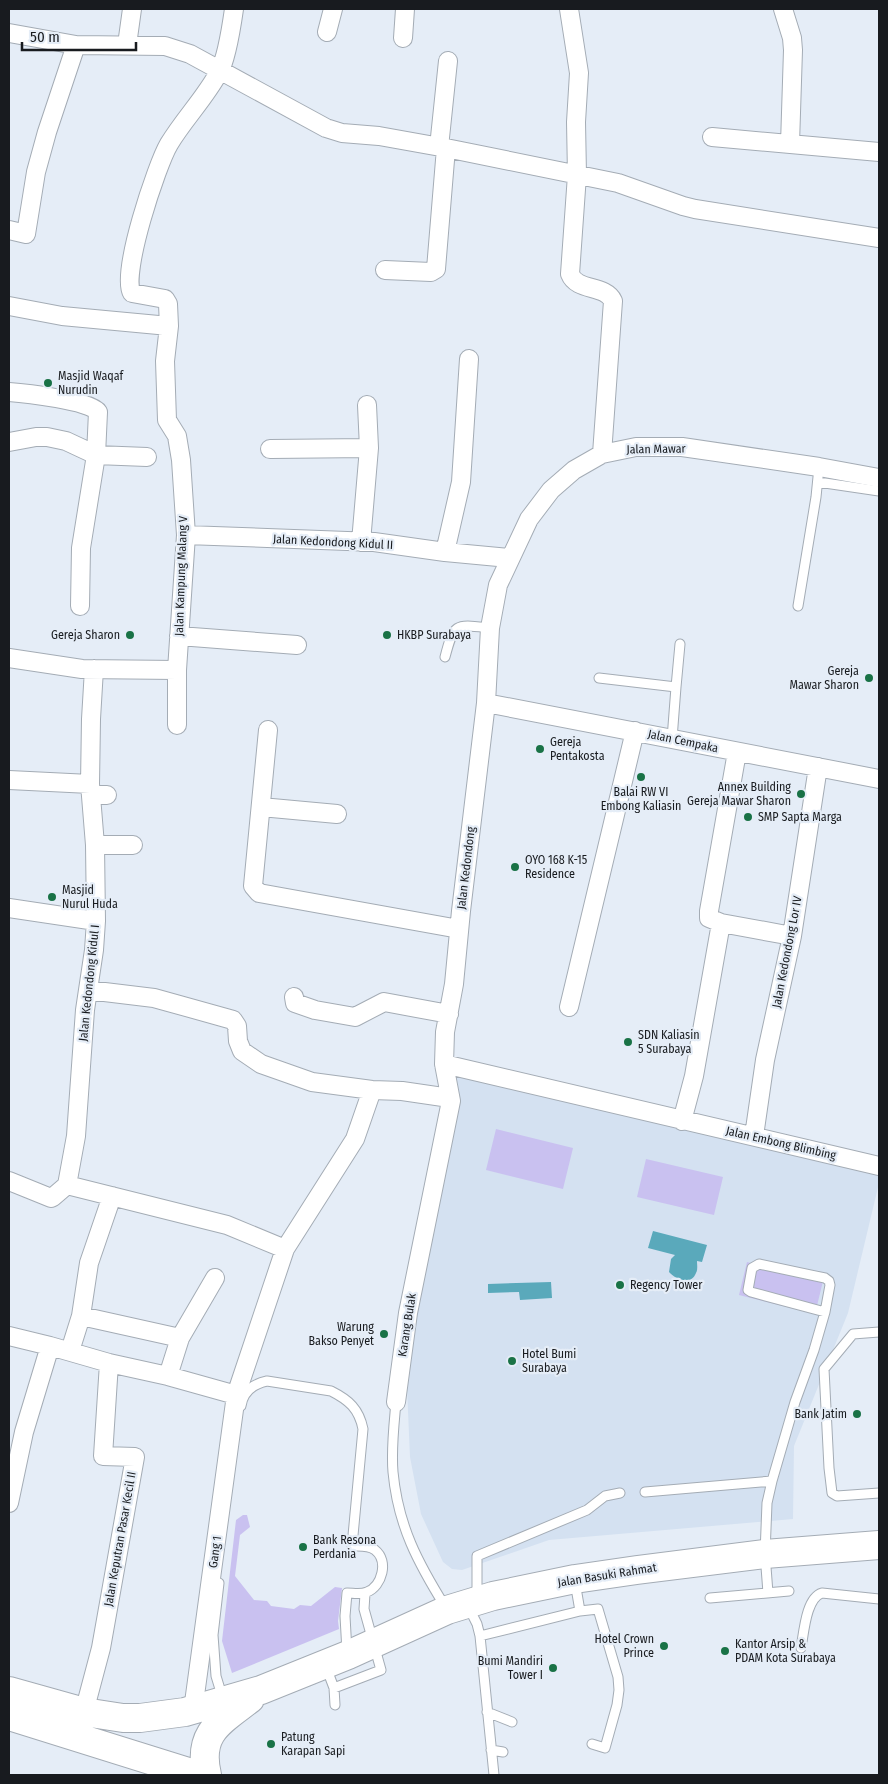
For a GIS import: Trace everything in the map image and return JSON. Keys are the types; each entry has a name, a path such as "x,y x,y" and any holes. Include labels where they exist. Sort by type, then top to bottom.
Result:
{"main road":[{"name":"Jalan Basuki Rahmat","path":"261,1690 335,1669 373,1643 463,1605 575,1579 765,1554 879,1545"},
{"path":"9,1691 84,1712 123,1718 140,1718 193,1710 261,1690"},
{"path":"207,1775 204,1754 212,1732 222,1720 261,1690"},
{"path":"9,1716 170,1771 198,1775"}],"street":[{"path":"127,45 132,9"},
{"name":"Jalan Kampung Malang V","path":"177,725 177,670 186,535 181,460 177,436 167,420 165,361 169,326 168,304 165,300 132,293 129,283 129,270 151,189 164,152 220,70 234,9"},
{"path":"327,32 333,9"},
{"path":"403,38 405,9"},
{"path":"569,9 579,73 576,122 577,174 571,277 582,285 607,293 613,301 602,454"},
{"path":"783,9 792,38 793,50 790,144"},
{"path":"9,33 76,45 165,46 190,54 326,128 342,133 379,136 577,174 618,183 695,209 879,238"},
{"path":"17,232 44,140 76,45"},
{"path":"385,270 431,272 436,269 448,61"},
{"path":"712,137 879,152"},
{"path":"9,306 62,316 169,326"},
{"path":"446,552 461,482 468,359"},
{"path":"9,392 40,396 96,408 98,412 96,455 81,548 80,606"},
{"path":"360,542 369,448 367,405"},
{"path":"9,442 36,437 54,438 66,441 96,455 147,457"},
{"name":"Jalan Mawar","path":"486,703 490,628 498,585 509,558 529,519 551,490 574,470 602,454 636,447 682,447 818,475 879,478"},
{"path":"270,449 369,448"},
{"name":"Jalan Kedondong Kidul II","path":"186,535 360,542 509,558"},
{"path":"179,636 298,645"},
{"path":"9,658 65,667 177,670"},
{"name":"Jalan Kedondong Kidul I","path":"67,1185 76,1136 85,1010 94,950 96,921 96,791 91,719 94,669"},
{"name":"Jalan Cempaka","path":"486,703 879,779"},
{"name":"Jalan Kedondong","path":"445,1032 454,984 486,703"},
{"path":"268,730 253,886 259,893 459,929"},
{"path":"568,1007 635,731"},
{"path":"737,752 709,918 722,923 792,936"},
{"name":"Jalan Kedondong Lor IV","path":"754,1136 766,1060 792,936 818,767"},
{"path":"9,780 96,791"},
{"path":"261,807 337,814"},
{"path":"95,845 133,844"},
{"path":"9,908 96,921"},
{"path":"682,1121 694,1076 722,923"},
{"path":"88,990 154,998 232,1020 237,1026 238,1041 242,1050 262,1064 312,1082 443,1097 448,1090"},
{"path":"294,997 295,1003 303,1007 355,1018 384,1002 448,1014"},
{"name":"Karang Bulak","path":"396,1402 408,1313 450,1101 444,1064 445,1032"},
{"name":"Jalan Embong Blimbing","path":"444,1064 879,1166"},
{"name":"Gang 1","path":"193,1710 236,1395 285,1249 355,1139 372,1090"},
{"path":"9,1181 46,1196 67,1185 112,1196 227,1225 285,1249"},
{"path":"70,1352 81,1316 89,1263 112,1196"},
{"path":"168,1376 180,1338 215,1278"},
{"path":"81,1316 180,1338"},
{"path":"9,1336 236,1395"},
{"path":"9,1502 24,1432 50,1346"},
{"name":"Jalan Keputran Pasar Kecil II","path":"84,1712 101,1648 134,1457 104,1456 109,1363"}],"lane":[{"path":"798,606 818,475 879,491"},
{"path":"445,657 451,634 455,629 464,625 490,628"},
{"path":"672,739 680,644"},
{"path":"599,678 676,687"},
{"path":"768,1592 765,1554 767,1503 795,1402 814,1350 825,1312 830,1285 829,1281 825,1278 759,1264 752,1268 748,1287 748,1290 751,1292 825,1312"},
{"path":"879,1332 853,1334 824,1369 832,1493 837,1496 879,1494"},
{"path":"224,1701 216,1676 213,1635 242,1401 249,1388 257,1383 267,1381 331,1391 341,1396 356,1409 363,1429 352,1546 374,1548 380,1555 382,1566 381,1578 378,1585 364,1594 347,1593 345,1616 335,1669 335,1705"},
{"name":"Karang Bulak","path":"396,1402 393,1470 400,1512 413,1551 463,1605 477,1624 480,1636 494,1775"},
{"path":"644,1492 772,1481"},
{"path":"463,1605 477,1556 587,1510 605,1496 620,1493"},
{"path":"575,1579 580,1611"},
{"path":"710,1598 789,1591"},
{"path":"335,1669 381,1670 364,1609 364,1594"},
{"path":"801,1648 810,1603 817,1594 879,1599"},
{"path":"480,1636 580,1611 598,1609 618,1677 617,1705 605,1748 592,1744"},
{"path":"487,1712 512,1722"},
{"path":"491,1750 502,1752"}],"shaded area":[{"path":"450,1069 879,1170 879,1183 848,1313 794,1446 793,1519 549,1540 462,1570 452,1569 443,1562 421,1514 410,1457 405,1342"},
{"path":"496,1129 573,1148 563,1189 486,1170"},
{"path":"646,1159 723,1177 714,1215 637,1197"},
{"path":"747,1262 823,1281 815,1314 739,1295"},
{"path":"243,1515 247,1515 250,1527 240,1535 235,1576 254,1600 267,1601 271,1606 294,1609 300,1605 311,1606 335,1587 342,1588 338,1621 339,1629 232,1673 222,1641 236,1520"}],"water":[{"path":"653,1231 707,1245 702,1262 697,1261 697,1270 694,1277 683,1280 669,1272 671,1259 675,1255 648,1248"},
{"path":"551,1282 552,1298 520,1300 519,1292 488,1293 488,1284"}],"place":[{"name":"Masjid Waqaf Nurudin","path":"48,383"},
{"name":"Gereja Sharon","path":"130,635"},
{"name":"HKBP Surabaya","path":"387,635"},
{"name":"Gereja Mawar Sharon","path":"869,678"},
{"name":"Gereja Pentakosta","path":"540,749"},
{"name":"Balai RW VI Embong Kaliasin","path":"641,777"},
{"name":"Annex Building Gereja Mawar Sharon","path":"801,794"},
{"name":"SMP Sapta Marga","path":"748,817"},
{"name":"OYO 168 K-15 Residence","path":"515,867"},
{"name":"Masjid Nurul Huda","path":"52,897"},
{"name":"SDN Kaliasin 5 Surabaya","path":"628,1042"},
{"name":"Regency Tower","path":"620,1285"},
{"name":"Warung Bakso Penyet","path":"384,1334"},
{"name":"Hotel Bumi Surabaya","path":"512,1361"},
{"name":"Bank Jatim","path":"857,1414"},
{"name":"Bank Resona Perdania","path":"303,1547"},
{"name":"Hotel Crown Prince","path":"664,1646"},
{"name":"Kantor Arsip & PDAM Kota Surabaya","path":"725,1651"},
{"name":"Bumi Mandiri Tower I","path":"553,1668"},
{"name":"Patung Karapan Sapi","path":"271,1744"}]}
